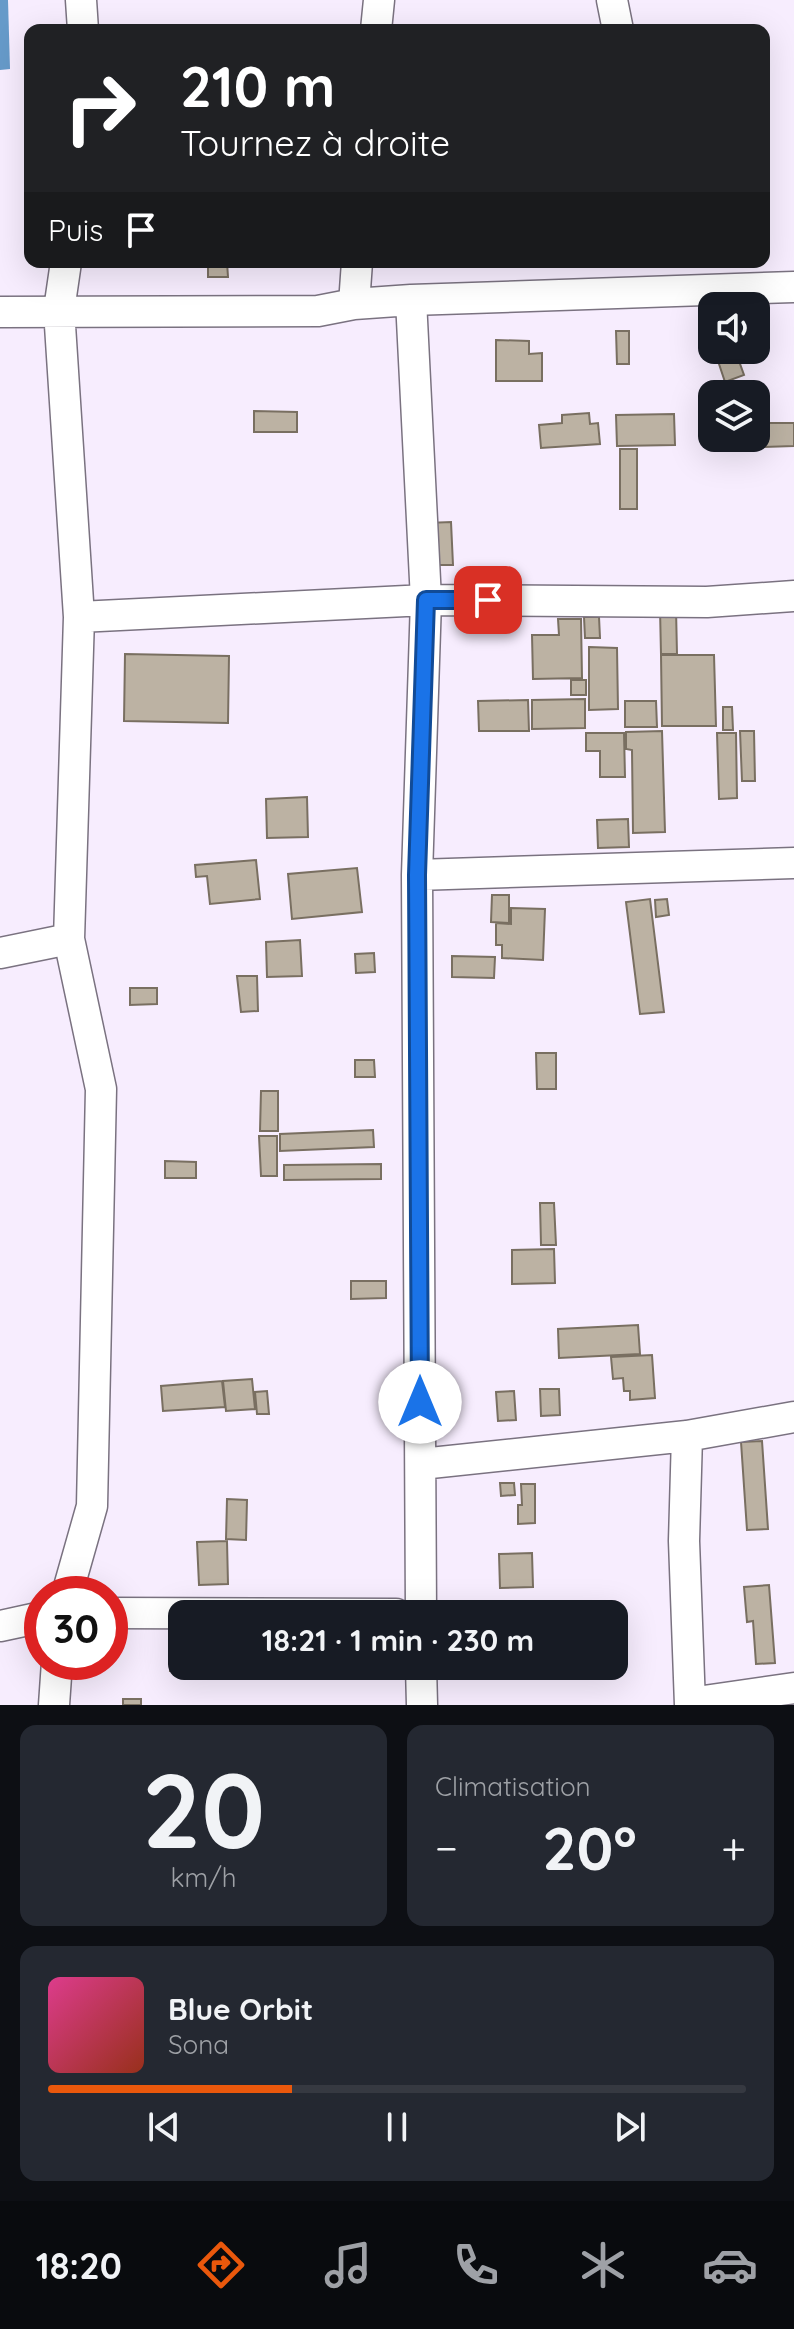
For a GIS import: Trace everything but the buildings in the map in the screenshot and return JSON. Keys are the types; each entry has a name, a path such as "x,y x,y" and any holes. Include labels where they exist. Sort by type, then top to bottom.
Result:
{"street":[{"path":"81,0 83,24"},
{"path":"377,24 379,0"},
{"path":"612,0 617,24"},
{"path":"65,268 59,310 79,617 69,939 101,1089 92,1506 72,1576"},
{"path":"354,304 357,268"},
{"path":"0,312 318,311 354,304 411,300 794,287"},
{"path":"411,300 426,600 417,875 421,1600"},
{"path":"79,617 426,600 707,602 794,596"},
{"path":"417,875 794,863"},
{"path":"0,953 69,939"},
{"path":"421,1464 687,1436 794,1417"},
{"path":"687,1436 684,1541 690,1704 794,1688"},
{"path":"128,1613 168,1613"},
{"path":"0,1626 24,1621"},
{"path":"54,1705 56,1680"},
{"path":"421,1680 422,1705"}],"water":[{"path":"0,0 8,0 10,69 0,70"}],"route":[{"path":"420,1402 417,875 426,600 488,600"}]}
